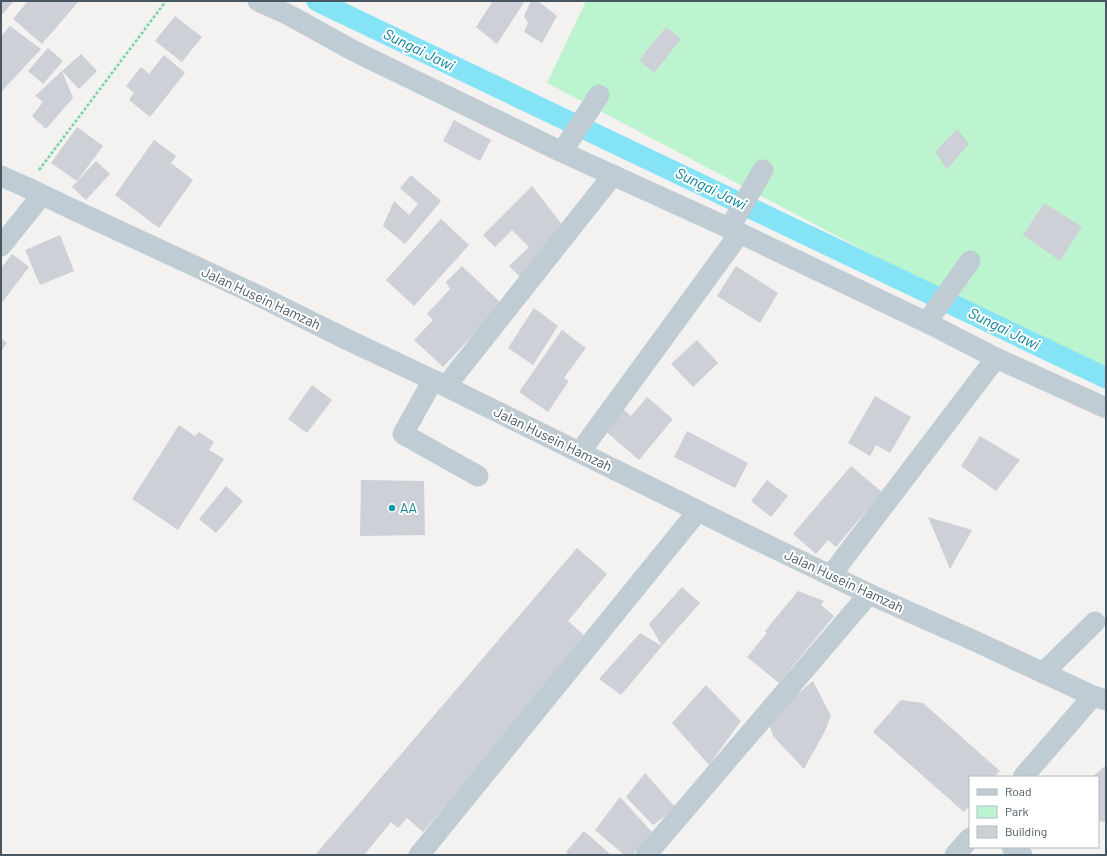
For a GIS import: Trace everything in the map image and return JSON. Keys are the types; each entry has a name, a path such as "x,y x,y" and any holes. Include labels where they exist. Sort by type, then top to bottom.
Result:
{"street":[{"path":"258,1 289,15 354,51 567,146 612,175 734,234 931,318 996,358 1106,408"},
{"path":"567,146 595,102"},
{"path":"580,452 734,234 753,188 763,170"},
{"path":"478,476 403,434 440,383 612,175"},
{"name":"Jalan Husein Hamzah","path":"1,176 440,383 869,594 1100,698"},
{"path":"1,246 34,191"},
{"path":"931,318 970,261"},
{"path":"831,575 996,358"},
{"path":"420,855 698,511"},
{"path":"646,855 869,594"},
{"path":"1043,673 1095,622"},
{"path":"1023,776 1100,698"},
{"path":"955,855 969,839"},
{"path":"1013,848 1022,855"}],"path":[{"path":"34,191 166,1"}],"green space":[{"path":"586,1 1106,1 1106,378 547,83"}],"building":[{"path":"1,1 13,2 1,16"},
{"path":"28,1 79,1 42,44 13,19"},
{"path":"493,1 525,1 497,44 476,27"},
{"path":"531,1 538,1 557,16 542,43 524,32 528,23 524,16"},
{"path":"175,16 202,37 182,62 155,41"},
{"path":"10,26 41,49 1,92 1,36"},
{"path":"666,27 681,39 654,73 639,60"},
{"path":"48,48 63,61 43,84 28,71"},
{"path":"81,54 97,71 79,89 62,71"},
{"path":"164,55 185,73 150,117 129,100 134,93 126,86 141,67 149,74"},
{"path":"62,71 73,98 46,129 32,116 43,102 35,96"},
{"path":"454,120 491,140 480,161 443,141"},
{"path":"77,127 103,146 77,181 51,163"},
{"path":"957,129 969,144 947,169 935,152"},
{"path":"154,140 176,156 171,163 193,180 159,228 115,195"},
{"path":"96,161 110,174 86,200 72,187"},
{"path":"411,175 441,201 405,244 383,226 394,201 409,215 418,204 400,188"},
{"path":"532,186 564,227 523,280 509,266 529,247 512,230 495,247 483,235"},
{"path":"1044,203 1082,227 1060,261 1023,235"},
{"path":"441,219 469,245 414,306 386,280"},
{"path":"60,235 74,271 40,285 25,250"},
{"path":"12,254 29,267 1,304 1,268"},
{"path":"462,266 502,304 443,367 414,340 433,320 427,314 450,289 446,282"},
{"path":"736,266 778,293 760,323 717,296"},
{"path":"534,308 558,326 533,365 508,348"},
{"path":"562,330 586,348 564,378 569,381 548,412 519,392"},
{"path":"1,338 7,343 1,351"},
{"path":"697,340 718,363 693,387 671,364"},
{"path":"312,385 332,400 307,433 288,419"},
{"path":"875,396 911,417 890,453 876,445 870,456 848,443"},
{"path":"647,397 673,419 639,460 604,430 622,408 631,416"},
{"path":"179,425 195,436 199,432 214,442 209,450 224,459 178,530 132,499"},
{"path":"687,431 748,463 735,488 674,457"},
{"path":"980,436 1020,460 996,491 961,466"},
{"path":"851,466 882,492 836,547 828,540 816,554 793,534"},
{"name":"AA","path":"361,480 424,481 425,535 360,536"},
{"path":"767,480 788,496 771,517 751,501"},
{"path":"226,486 243,501 216,533 199,519"},
{"path":"928,517 972,530 950,569"},
{"path":"577,548 607,574 568,621 588,639 423,832 407,818 398,828 391,822 364,855 315,855"},
{"path":"682,587 700,603 662,646 649,624"},
{"path":"798,591 824,601 821,605 834,616 779,683 747,657 767,633 765,631"},
{"path":"640,633 662,646 621,695 599,679"},
{"path":"813,681 831,716 824,733 804,769 773,736 767,719"},
{"path":"706,685 741,721 709,765 672,723"},
{"path":"901,700 923,703 1000,771 995,776 969,776 969,806 964,812 873,732"},
{"path":"1106,765 1106,822 1099,821 1099,776 1093,776"},
{"path":"645,773 676,808 653,825 626,797"},
{"path":"620,797 652,832 633,855 624,855 595,830"},
{"path":"584,831 611,855 569,855 566,852"}],"waterway":[{"name":"Sungai Jawi","path":"317,1 1106,378"}],"place":[{"name":"AA","path":"392,508"}]}
